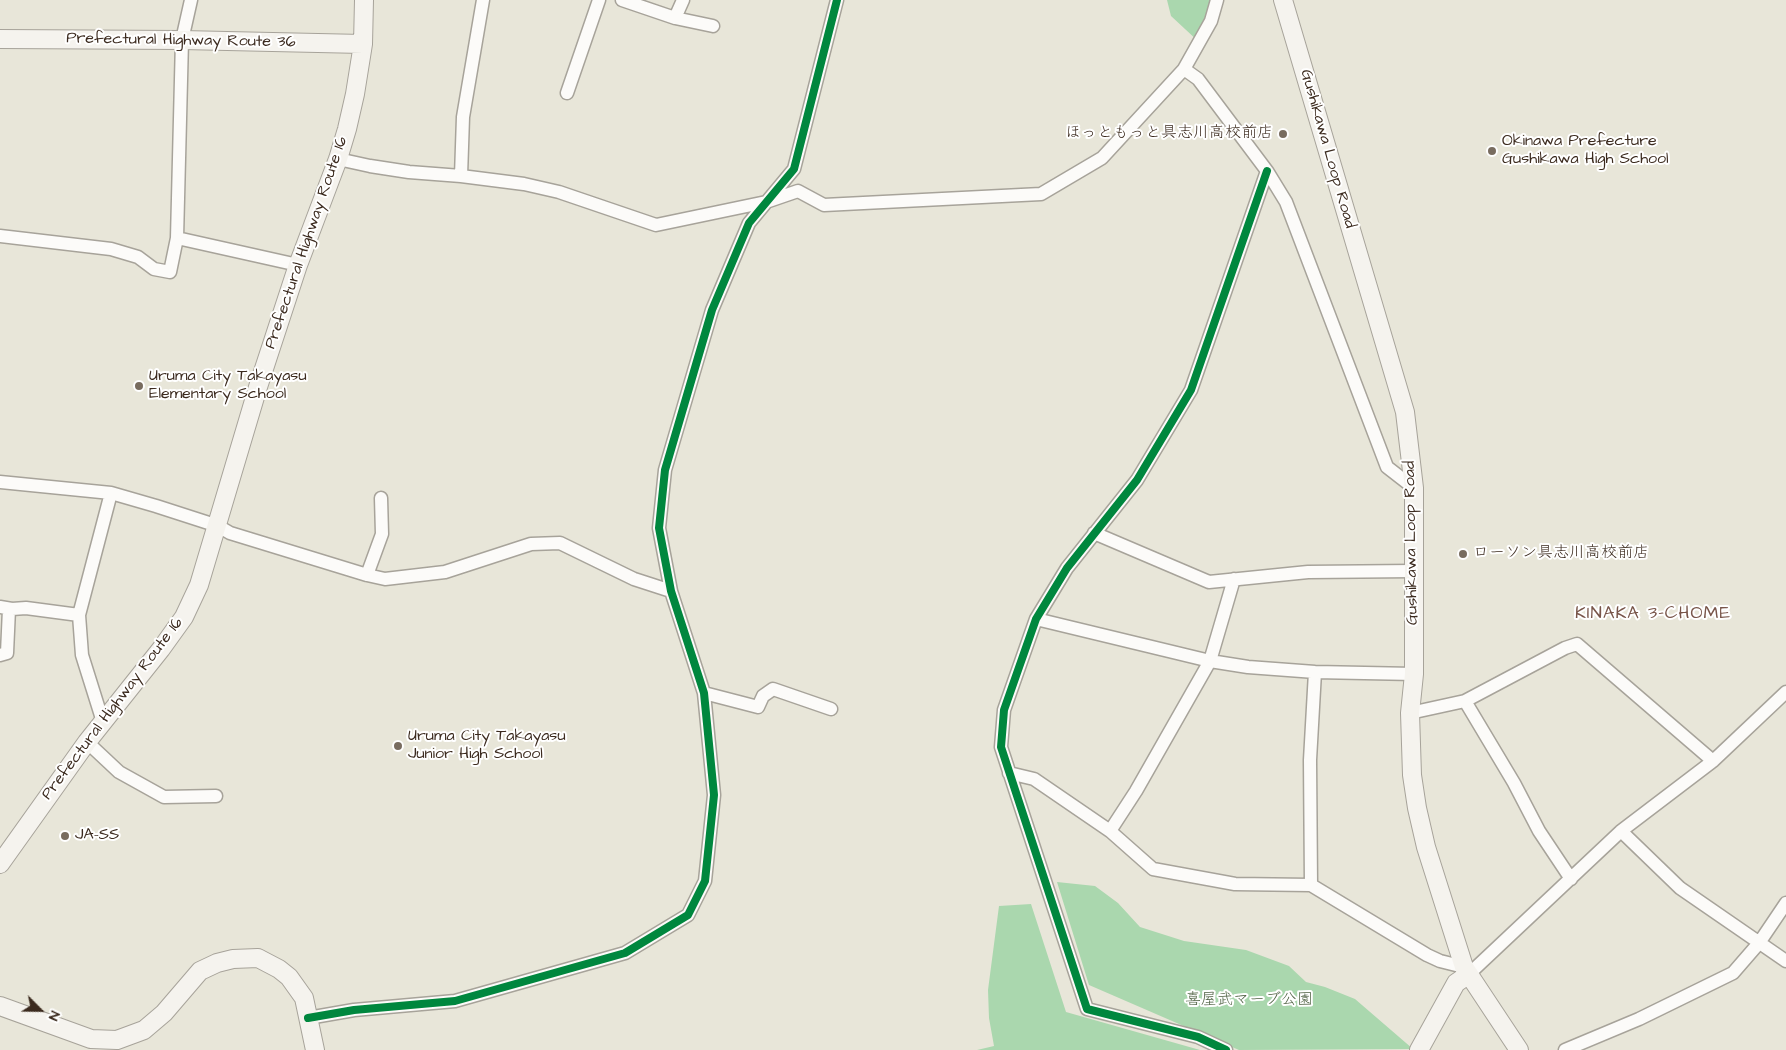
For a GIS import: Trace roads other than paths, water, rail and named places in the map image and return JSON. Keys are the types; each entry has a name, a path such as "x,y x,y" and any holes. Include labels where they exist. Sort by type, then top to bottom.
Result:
{"main road":[{"name":"Prefectural Highway Route 16","path":"0,864 102,722 161,650 184,617 199,585 218,526 236,456 298,265 338,159 356,94 363,44 364,0"},
{"name":"Gushikawa Loop Road","path":"1283,0 1405,412 1414,488 1414,674 1410,713 1412,775 1417,808 1431,863 1467,970 1519,1050"},
{"name":"Prefectural Highway Route 36","path":"0,39 182,40 363,44"},
{"path":"0,1006 91,1039 117,1040 144,1030 164,1014 200,971 225,961 258,958 279,969 288,977 304,998 315,1050"},
{"path":"1419,1050 1456,983 1467,970"}],"street":[{"path":"0,236 111,249 138,258 154,269 170,272 177,238 182,40 191,0"},
{"path":"461,176 463,117 483,0"},
{"path":"567,93 599,0"},
{"path":"622,0 674,18 713,26"},
{"path":"674,18 683,0"},
{"path":"308,1018 354,1010 455,1001 625,953 688,915 705,881 714,795 704,693 671,591 659,528 665,470 712,310 749,224 794,169 837,0"},
{"path":"338,159 409,172 524,184 559,192 656,225 766,202 798,191 824,205 1042,194 1102,158 1184,69 1211,21 1217,0"},
{"path":"1184,69 1198,79 1266,171 1286,202 1387,467 1414,488"},
{"path":"1226,1050 1198,1037 1087,1009 1001,747 1004,710 1036,619 1067,568 1137,480 1191,390 1266,171"},
{"path":"177,238 298,265"},
{"path":"0,482 112,493 218,526 230,532 385,579 445,572 531,544 560,543 634,580 671,591"},
{"path":"102,722 82,655 79,615 112,493"},
{"path":"367,575 382,534 382,498"},
{"path":"1094,533 1209,582 1308,572 1414,571"},
{"path":"1110,831 1210,662 1234,579"},
{"path":"0,655 8,654 4,608 26,608 79,615"},
{"path":"1036,619 1210,662 1315,672 1414,674"},
{"path":"1410,713 1465,701 1565,648 1577,644 1713,761"},
{"path":"1311,885 1310,760 1315,672"},
{"path":"704,693 758,707 763,696 773,689 831,709"},
{"path":"1009,773 1034,778 1110,831 1153,869 1235,884 1311,885 1426,955 1467,970 1571,879 1621,831 1713,761 1786,692"},
{"path":"1465,701 1514,783 1539,831 1571,879"},
{"path":"87,742 119,772 164,796 216,796"},
{"path":"1621,831 1680,888 1786,961"},
{"path":"1565,1050 1639,1020 1733,973 1759,943 1786,903"}],"place":[{"name":"ほっともっと具志川高校前店","path":"1283,134"},
{"name":"Okinawa Prefecture Gushikawa High School","path":"1492,151"},
{"name":"Uruma City Takayasu Elementary School","path":"139,386"},
{"name":"ローソン具志川高校前店","path":"1463,554"},
{"name":"Uruma City Takayasu Junior High School","path":"398,746"},
{"name":"JA-SS","path":"65,836"}],"district":[{"name":"KINAKA 3-CHOME","path":"1653,614"}],"park label":[{"name":"喜屋武マーブ公園","path":"1249,1001"}]}
